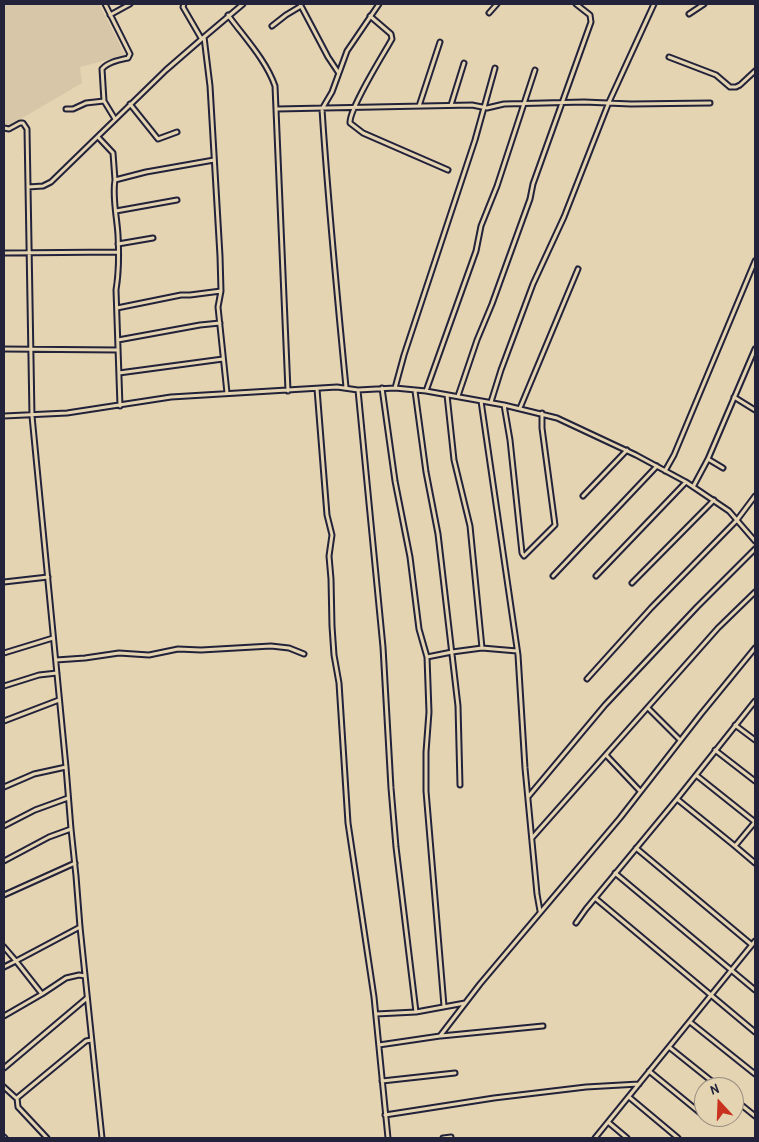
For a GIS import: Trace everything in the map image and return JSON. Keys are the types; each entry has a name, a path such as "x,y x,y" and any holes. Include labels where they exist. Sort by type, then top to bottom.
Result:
{"street":[{"path":"105,4 130,54 128,58 104,66 102,69 104,102 115,119"},
{"path":"110,15 130,4"},
{"path":"184,4 183,7 203,38 210,86 221,291 218,307 226,393"},
{"path":"28,188 43,186 51,182 130,104 228,15 243,4"},
{"path":"346,387 339,324 322,109 332,92 347,51 379,4"},
{"path":"489,13 497,4"},
{"path":"458,396 592,20 590,15 576,4"},
{"path":"491,402 533,284 564,217 609,102 654,4"},
{"path":"689,14 704,4"},
{"path":"272,26 301,5 328,57 339,72"},
{"path":"228,15 272,78 275,86 286,305 288,391"},
{"path":"370,16 391,34 392,39 354,107 349,120 352,126 448,170"},
{"path":"419,106 440,42"},
{"path":"669,57 716,76 730,87 736,87 755,71"},
{"path":"451,105 464,62"},
{"path":"395,388 495,68"},
{"path":"426,391 476,251 481,226 497,186 535,70"},
{"path":"66,109 86,102 104,102"},
{"path":"277,109 451,105 479,105 487,108 504,104 609,102 710,103"},
{"path":"130,104 158,139 177,132"},
{"path":"4,128 9,130 20,122 26,125 27,129 32,416 60,700 70,829 102,1138"},
{"path":"98,137 113,153 118,244 117,308 120,406"},
{"path":"114,180 146,172 214,160"},
{"path":"116,211 177,200"},
{"path":"118,244 153,238"},
{"path":"4,253 118,252"},
{"path":"664,471 678,447 755,261"},
{"path":"520,408 578,268"},
{"path":"117,308 181,295 221,291"},
{"path":"118,340 220,323"},
{"path":"4,349 118,350"},
{"path":"693,487 708,459 755,350"},
{"path":"119,373 223,359"},
{"path":"4,416 32,416 86,411 171,397 346,387 358,390 395,388 458,396 542,413 627,450 686,482 714,500 737,520 755,541"},
{"path":"382,388 395,481 410,558 419,629 427,657 429,712 426,791 444,1006"},
{"path":"317,389 327,515 332,535 329,556 332,578 332,626 334,655 340,683 348,823 380,1045 388,1138"},
{"path":"358,390 383,647 396,847 416,1012"},
{"path":"415,391 426,472 438,534 452,652 458,706 460,785"},
{"path":"447,395 454,460 470,526 482,648"},
{"path":"734,396 755,410"},
{"path":"481,401 517,651 528,798 537,900 540,912"},
{"path":"504,405 510,440 522,553 524,556 555,525 542,428 542,413"},
{"path":"583,496 627,450"},
{"path":"708,459 723,468"},
{"path":"553,576 657,466"},
{"path":"596,576 686,482"},
{"path":"587,678 651,608 737,520 755,496"},
{"path":"632,583 714,500"},
{"path":"528,798 605,705 697,607 755,549"},
{"path":"4,582 48,577"},
{"path":"532,838 718,628 755,592"},
{"path":"4,653 54,638"},
{"path":"56,660 119,653 149,655 178,649 201,650 271,646 289,648 304,654"},
{"path":"427,657 482,648 517,651"},
{"path":"440,1036 540,912 614,825 755,648"},
{"path":"606,754 688,664"},
{"path":"4,686 39,675 57,673"},
{"path":"4,721 60,700"},
{"path":"576,923 755,701"},
{"path":"648,708 680,740"},
{"path":"735,724 755,740"},
{"path":"715,750 755,781"},
{"path":"606,754 640,791"},
{"path":"4,787 34,774 66,767"},
{"path":"696,775 755,822 735,846"},
{"path":"4,826 35,810 68,798"},
{"path":"677,799 755,863"},
{"path":"4,861 49,837 70,829"},
{"path":"636,848 752,945"},
{"path":"4,895 75,863"},
{"path":"615,873 755,990"},
{"path":"595,898 755,1032"},
{"path":"4,967 80,928"},
{"path":"595,1138 755,941"},
{"path":"4,947 42,994"},
{"path":"4,1016 66,978 79,974 85,976"},
{"path":"4,1068 88,998"},
{"path":"376,1014 416,1012 465,1003"},
{"path":"690,1022 755,1074"},
{"path":"380,1045 440,1036 544,1026"},
{"path":"17,1098 86,1041 91,1040"},
{"path":"669,1047 706,1077"},
{"path":"649,1072 694,1108"},
{"path":"382,1082 455,1073"},
{"path":"385,1115 504,1097 586,1087 639,1084"},
{"path":"4,1087 17,1098 18,1107 47,1138"},
{"path":"628,1097 678,1138"},
{"path":"744,1107 755,1116"},
{"path":"608,1122 627,1138"},
{"path":"443,1138 451,1137"}],"shaded area":[{"path":"4,4 99,4 125,55 80,67 82,83 7,127 4,122"}]}
